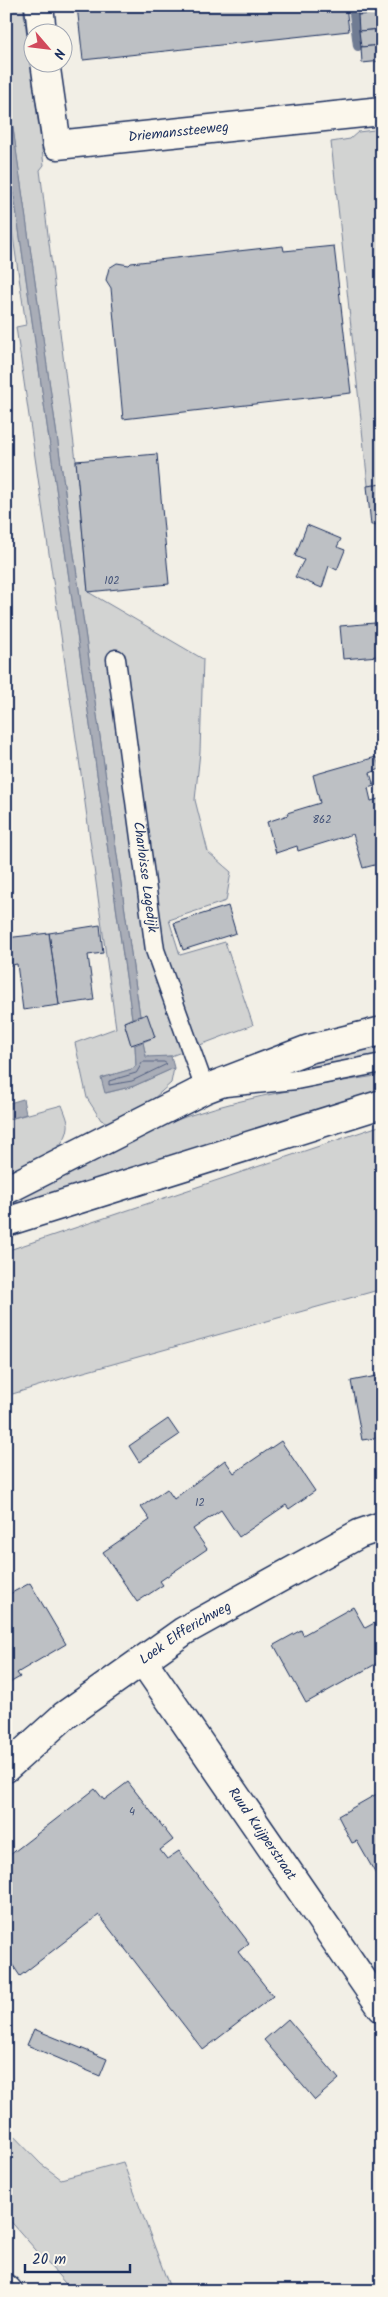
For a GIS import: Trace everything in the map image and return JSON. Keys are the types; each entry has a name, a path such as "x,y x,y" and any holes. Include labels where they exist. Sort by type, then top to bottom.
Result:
{"street":[{"path":"39,6 41,22"},
{"name":"Driemanssteeweg","path":"46,72 57,144 382,112"},
{"path":"6,1190 205,1089 309,1049 382,1030"},
{"path":"6,1222 382,1104"},
{"name":"Loek Elfferichweg","path":"6,1768 64,1716 184,1631 359,1534 382,1526"},
{"name":"Ruud Kuijperstraat","path":"143,1661 382,2008"}],"lane":[{"name":"Charloisse Lagedijk","path":"116,659 155,950 205,1089"},
{"path":"205,1089 296,1080 382,1063"}],"shaded area":[{"path":"6,6 23,6 25,22 22,22 22,72 32,72 44,165 40,170 76,461 88,592 203,659 200,752 195,800 208,852 231,872 226,901 169,920 180,955 225,942 253,1025 171,1056 150,1058 145,1054 143,1042 155,1037 147,1015 140,1016 6,80"},
{"path":"382,129 382,555 369,494 331,142 350,139 358,132"},
{"path":"6,139 132,1018 124,1022 131,1044 135,1045 136,1066 102,1078 106,1093 134,1086 174,1068 171,1083 142,1109 111,1124 101,1120 87,1098 75,1043 116,1028 16,327 26,325 6,189"},
{"path":"382,1040 382,1054 293,1070 308,1060"},
{"path":"382,1075 382,1089 6,1209 6,1197 97,1153 167,1123 214,1108 262,1096"},
{"path":"62,1105 68,1127 66,1136 60,1144 53,1151 34,1163 6,1176 6,1120"},
{"path":"382,1125 382,1289 77,1374 6,1396 6,1251"},
{"path":"6,2128 41,2164 61,2179 123,2162 171,2291 72,2291 6,2216"}],"water":[{"path":"6,79 140,1016 132,1018 6,139"},
{"path":"143,1042 146,1057 171,1056 174,1068 134,1086 105,1093 101,1078 132,1069 136,1066 135,1045"},
{"path":"23,1099 26,1114 6,1120 6,1104"}],"building":[{"path":"77,6 346,6 349,31 83,60"},
{"path":"357,6 382,6 382,13 358,15"},
{"path":"382,13 382,29 359,31 358,15"},
{"path":"382,29 382,45 361,47 359,31"},
{"path":"382,45 382,61 362,63 361,47"},
{"path":"283,246 284,251 334,246 351,393 123,419 111,288 106,280 109,268 117,263 129,265 131,263"},
{"path":"157,454 169,584 88,592 76,461"},
{"path":"382,484 382,524 371,525 367,486"},
{"path":"307,525 341,539 337,547 345,550 337,570 329,566 322,588 295,577 304,560 295,556"},
{"path":"375,623 378,656 343,659 340,626"},
{"path":"376,757 380,769 370,773 374,786 368,788 371,801 382,798 382,863 363,868 353,834 298,851 297,846 276,853 267,822 288,815 287,813 320,803 313,775"},
{"path":"228,906 236,933 183,950 174,923"},
{"path":"100,925 103,953 88,955 94,1000 59,1005 49,933"},
{"path":"49,933 59,1005 23,1010 17,964 6,966 6,938"},
{"path":"147,1014 155,1037 131,1045 124,1022"},
{"path":"382,1375 382,1437 362,1440 351,1381"},
{"path":"168,1419 179,1435 139,1462 129,1446"},
{"path":"281,1441 315,1491 289,1509 286,1505 239,1537 221,1510 193,1529 207,1549 160,1581 163,1585 137,1602 103,1552 150,1520 141,1507 167,1489 174,1499 225,1460 234,1473"},
{"path":"30,1583 66,1644 17,1673 20,1677 6,1685 6,1615 11,1612 6,1604 6,1596"},
{"path":"353,1607 365,1628 382,1619 382,1663 381,1661 306,1703 274,1645 301,1630 303,1635"},
{"path":"128,1782 173,1840 160,1850 167,1859 179,1851 249,1943 238,1952 273,1996 203,2050 99,1915 20,1976 12,1964 6,1969 6,1858 95,1789 104,1800"},
{"path":"382,1791 382,1885 357,1841 352,1843 338,1816"},
{"path":"288,2019 339,2079 315,2100 264,2040"},
{"path":"34,2029 107,2059 100,2076 27,2045"}],"waterway":[{"path":"353,6 358,46"}]}
